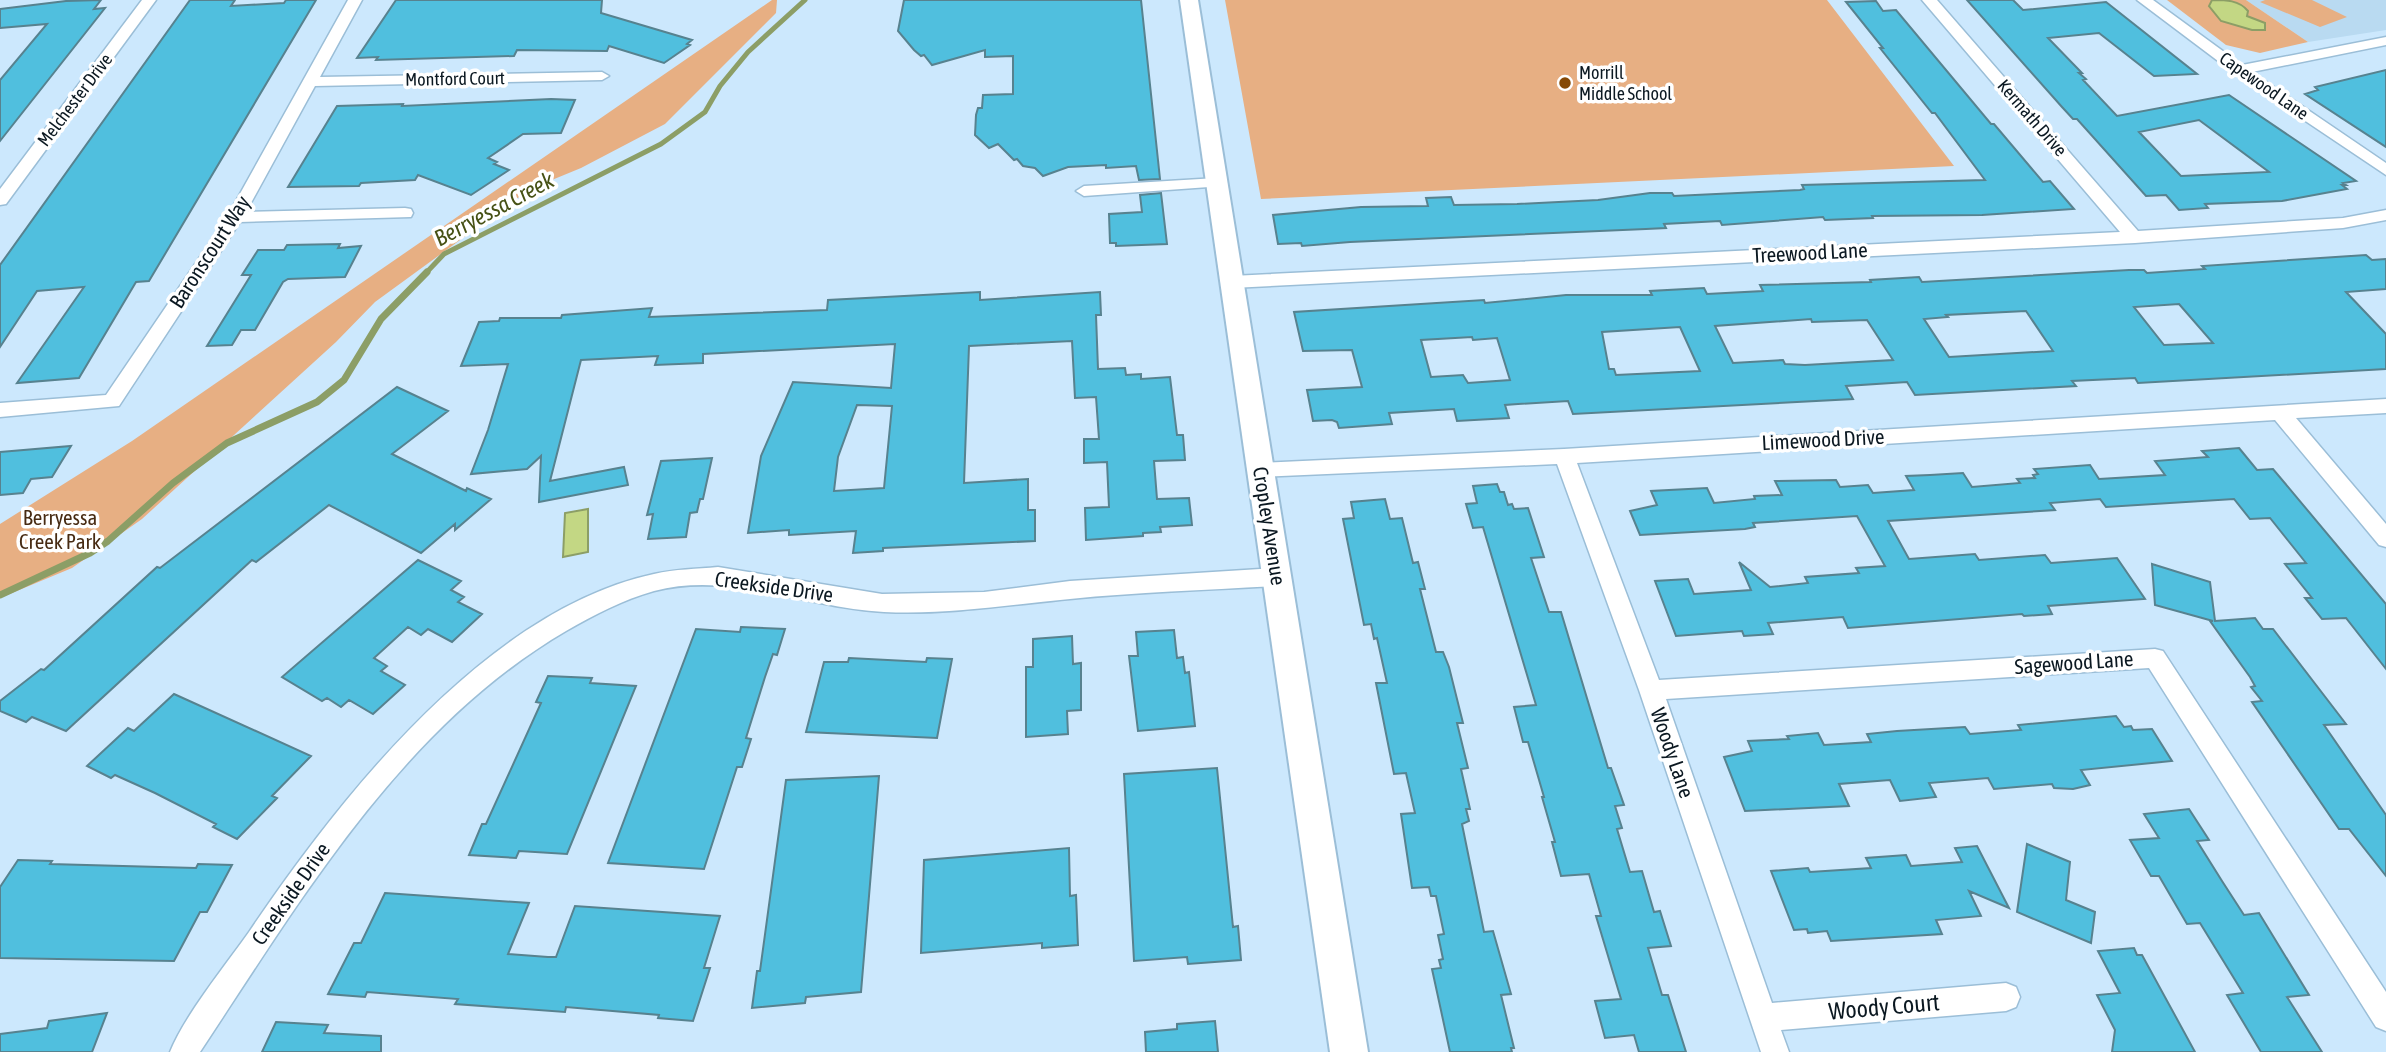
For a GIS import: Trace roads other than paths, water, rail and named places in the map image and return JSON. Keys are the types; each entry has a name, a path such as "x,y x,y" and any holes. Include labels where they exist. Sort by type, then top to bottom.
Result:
{"street":[{"name":"Melchester Drive","path":"0,200 149,0"},
{"name":"Baronscourt Way","path":"0,410 112,401 235,217 355,0"},
{"name":"Cropley Avenue","path":"1189,0 1349,1052"},
{"name":"Kermath Drive","path":"1929,0 2135,237"},
{"name":"Capewood Lane","path":"2144,0 2239,70 2386,170"},
{"path":"2239,70 2386,41"},
{"name":"Montford Court","path":"309,82 602,76"},
{"path":"1084,191 1217,183"},
{"path":"235,217 405,213"},
{"name":"Treewood Lane","path":"1232,282 2135,237 2343,223 2386,215"},
{"name":"Limewood Drive","path":"1261,470 1564,456 2386,406"},
{"path":"2280,412 2386,539"},
{"name":"Woody Lane","path":"1564,456 1651,690 1775,1052"},
{"name":"Creekside Drive","path":"184,1052 308,866 388,768 461,695 523,645 595,603 655,582 718,576 882,603 984,601 1070,590 1277,577"},
{"name":"Sagewood Lane","path":"1651,690 2155,657 2386,1017"},
{"name":"Woody Court","path":"1763,1018 2006,997"}],"waterway":[{"name":"Berryessa Creek","path":"425,274 444,254 661,144 705,112 720,86 748,52 805,0"},
{"name":"Berryessa Creek","path":"0,595 90,553 108,541 173,483 227,443 317,402 344,380 381,319 427,272"}],"place":[{"name":"Morrill Middle School","path":"1565,83"}],"park label":[{"name":"Berryessa Creek Park","path":"60,530"}]}
